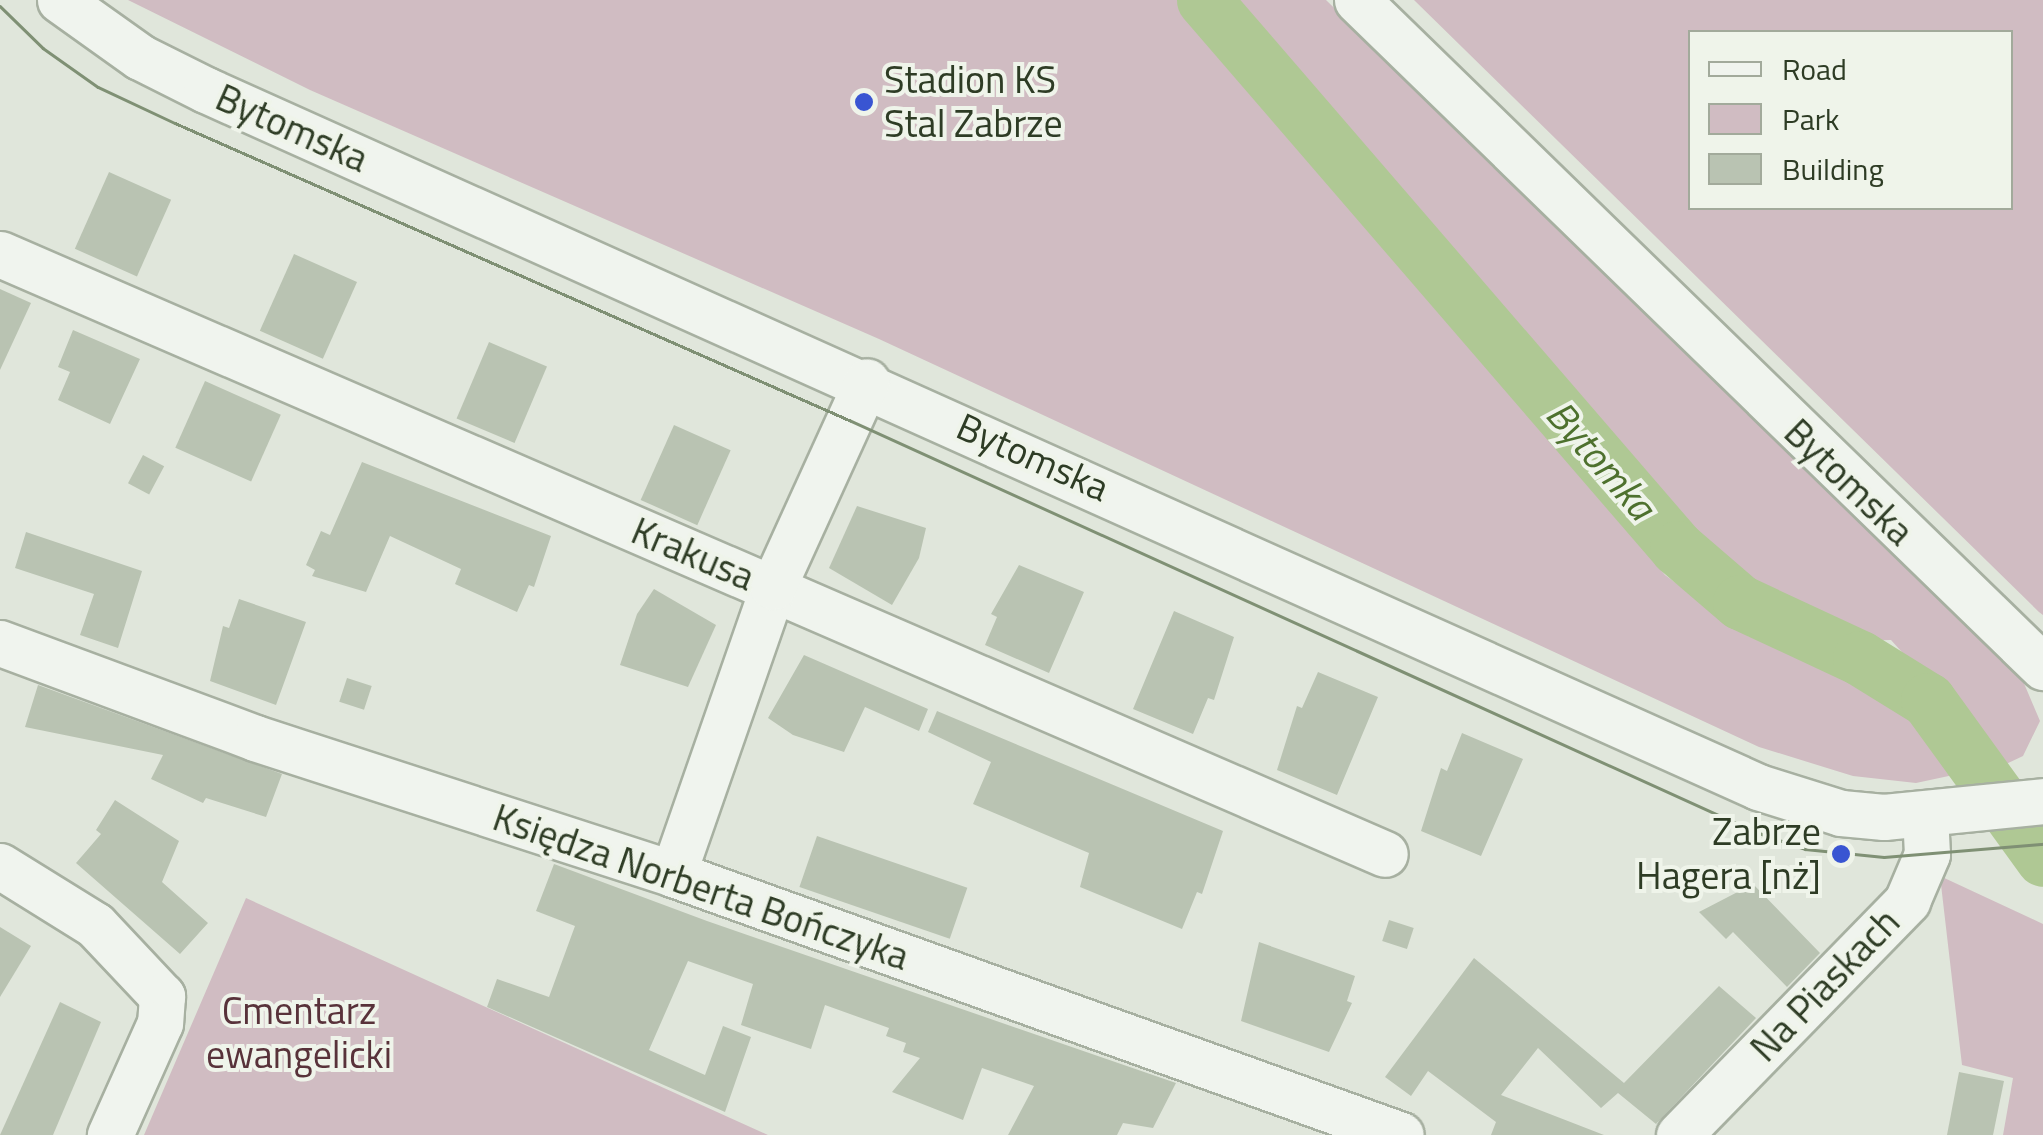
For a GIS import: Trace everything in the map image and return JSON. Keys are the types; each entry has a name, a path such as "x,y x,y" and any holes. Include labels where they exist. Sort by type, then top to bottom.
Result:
{"street":[{"name":"Bytomska","path":"60,0 140,58 206,90 867,382 1758,787 1841,813 1937,813 2039,797"},
{"name":"Bytomska","path":"1356,0 2043,667"},
{"name":"Krakusa","path":"0,254 1385,854"},
{"path":"673,874 774,587 867,382"},
{"name":"Księdza Norberta Bończyka","path":"0,643 255,738 673,874 1349,1127 1400,1135"},
{"name":"Na Piaskach","path":"1678,1135 1907,900 1927,854 1937,813"},
{"path":"0,866 95,925 162,996 160,1023 110,1135"}],"green space":[{"path":"128,0 1184,0 1665,575 1748,636 1892,688 1958,774 1916,783 1853,776 1759,747 879,339 310,90"},
{"path":"1231,0 1326,0 2023,681 2040,721 2023,756 2004,765 1891,640 1841,641 1773,609 1699,552 1620,469"},
{"path":"1414,0 2043,0 2043,615"},
{"path":"1940,876 2043,924 2043,1135 2003,1135 2013,1078 1962,1065"},
{"name":"Cmentarz ewangelicki","path":"246,898 633,1074 768,1135 144,1135"}],"building":[{"path":"109,172 171,200 137,276 75,249"},
{"path":"294,254 357,282 323,359 260,331"},
{"path":"0,289 31,303 0,370"},
{"path":"73,330 140,359 110,424 58,400 70,372 58,367"},
{"path":"489,342 547,367 515,443 457,418"},
{"path":"205,381 281,415 251,481 175,448"},
{"path":"674,425 731,450 697,525 641,500"},
{"path":"143,455 164,466 149,495 128,483"},
{"path":"362,462 551,536 534,587 529,585 517,612 455,584 461,569 390,536 366,592 312,576 315,570 306,565 321,531 330,535"},
{"path":"857,506 926,528 919,558 892,605 829,568"},
{"path":"26,532 142,571 118,648 80,635 94,594 15,568"},
{"path":"1019,565 1084,592 1049,673 985,645 997,617 991,614"},
{"path":"654,589 716,625 688,687 620,665 637,614"},
{"path":"239,599 306,622 276,705 210,681 223,626 229,628"},
{"path":"1174,611 1234,637 1214,700 1208,698 1193,734 1133,709"},
{"path":"804,655 928,709 919,731 865,707 844,752 793,735 768,718"},
{"path":"1318,672 1378,697 1337,795 1277,770 1297,706 1302,708"},
{"path":"347,678 372,686 364,710 339,702"},
{"path":"38,685 282,774 266,817 206,798 203,803 151,779 163,755 25,727"},
{"path":"937,711 1223,831 1202,894 1197,892 1182,929 1080,887 1089,853 973,804 991,762 928,732"},
{"path":"1462,733 1523,759 1481,856 1421,831 1441,768 1447,771"},
{"path":"115,800 179,841 162,882 208,923 180,954 76,863 101,834 96,830"},
{"path":"817,836 967,888 950,939 799,887"},
{"path":"554,864 1176,1083 1153,1128 1123,1123 1117,1135 1008,1135 1034,1086 982,1068 963,1120 892,1092 920,1058 903,1052 906,1043 886,1036 889,1028 825,1005 811,1049 741,1025 753,984 688,961 649,1050 705,1075 723,1026 751,1037 725,1112 487,1007 497,979 549,997 575,926 536,911"},
{"path":"1753,884 1820,953 1787,987 1733,932 1726,939 1699,912"},
{"path":"1389,920 1414,928 1407,949 1382,941"},
{"path":"0,927 31,946 0,997"},
{"path":"1259,942 1355,976 1347,1001 1352,1003 1329,1052 1241,1021"},
{"path":"1474,958 1624,1083 1719,986 1756,1018 1656,1124 1618,1093 1601,1108 1538,1048 1501,1095 1604,1135 1491,1135 1496,1122 1428,1071 1411,1096 1385,1077"},
{"path":"60,1002 101,1022 53,1135 0,1135"},
{"path":"1959,1072 2004,1081 1993,1135 1947,1135"}],"waterway":[{"name":"Bytomka","path":"1204,0 1677,548 1740,602 1860,658 1928,700 2043,859"}],"tram line":[{"path":"0,6 43,48 98,87 849,420 1756,832 1805,849 1884,857 2043,844"}],"place":[{"name":"Stadion KS Stal Zabrze","path":"864,102"},
{"name":"Zabrze Hagera [nż]","path":"1841,854"}]}
